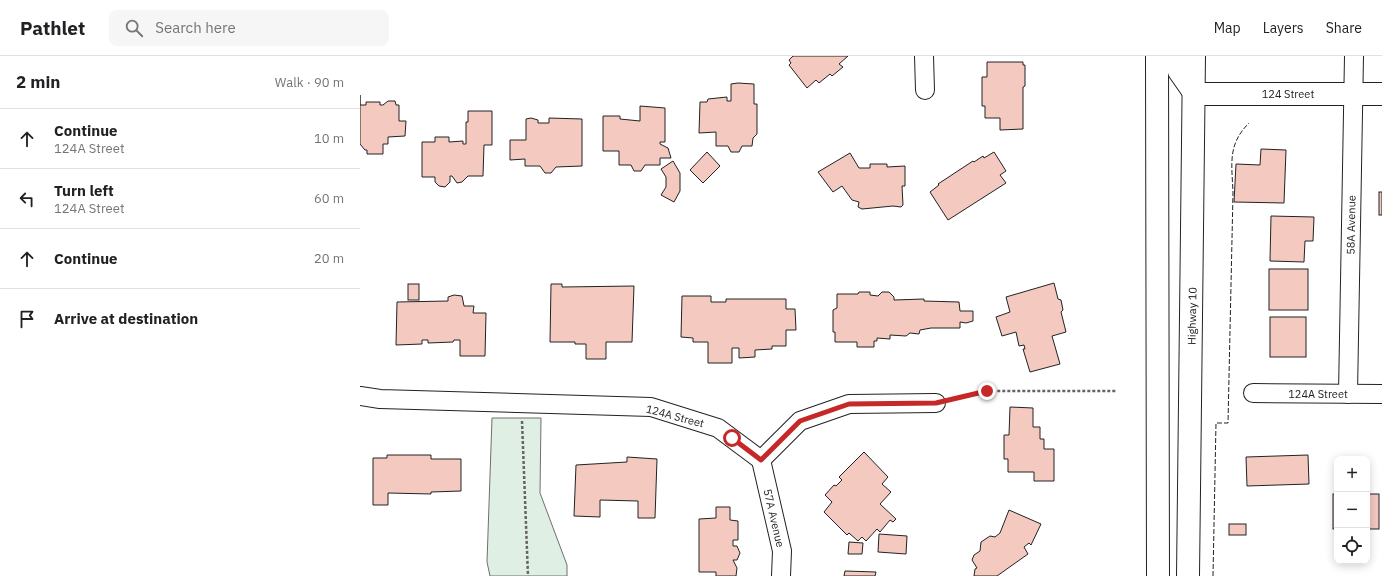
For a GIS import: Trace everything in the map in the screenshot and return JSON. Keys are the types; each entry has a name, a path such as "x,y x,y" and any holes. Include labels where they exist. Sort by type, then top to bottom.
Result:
{"main road":[{"path":"1158,56 1158,576"},
{"path":"1174,56 1179,71 1195,94"},
{"name":"Highway 10","path":"1188,576 1195,94 1194,56"},
{"name":"124 Street","path":"1195,94 1382,94"}],"street":[{"path":"924,56 925,90"},
{"name":"58A Avenue","path":"1348,394 1354,56"},
{"name":"124A Street","path":"1253,393 1382,394"},
{"name":"124A Street","path":"360,396 380,399 650,407 718,428 761,460"},
{"path":"761,460 800,421 849,404 936,403"},
{"name":"57A Avenue","path":"761,460 782,551 781,576"}],"path":[{"path":"936,403 987,391 1116,391"},
{"path":"522,403 528,576"}],"green space":[{"path":"492,418 541,418 540,493 567,565 567,576 490,576 487,562"}],"building":[{"path":"793,56 848,56 839,64 843,67 832,76 830,74 819,83 816,80 807,88 789,65 791,63 789,60"},
{"path":"987,62 1023,62 1023,65 1025,65 1025,86 1023,87 1023,129 1000,130 1000,118 985,118 985,106 982,106 982,77 987,77"},
{"path":"731,84 754,84 754,104 757,104 757,134 753,138 752,146 742,146 739,152 731,152 728,146 716,146 716,132 699,133 700,102 707,102 708,99 727,97 727,101 731,101"},
{"path":"388,101 395,101 396,105 399,105 399,121 406,121 405,136 388,137 388,144 383,144 383,154 367,154 367,150 365,150 360,144 360,105 366,105 366,102 380,102 380,105 383,105"},
{"path":"640,106 665,108 665,142 660,142 660,144 668,148 671,158 660,158 660,165 645,165 641,171 634,171 631,165 619,165 619,151 603,151 603,116 620,116 620,119 640,121"},
{"path":"468,111 492,111 492,145 484,145 483,176 468,176 462,182 457,183 452,176 450,176 450,182 445,187 439,186 435,182 435,177 422,177 422,142 435,142 435,137 449,137 449,142 463,141 463,144 466,144 466,122 468,122"},
{"path":"531,118 538,120 538,123 549,123 549,118 582,119 582,166 556,167 551,173 545,173 540,166 525,166 525,159 510,160 510,140 526,140 526,119"},
{"path":"1261,149 1286,150 1284,203 1234,202 1236,164 1260,165"},
{"path":"707,152 720,166 703,183 690,170"},
{"path":"994,152 1006,171 1000,175 1006,183 948,220 930,192 939,185 938,184 973,161 974,162 983,156 984,158"},
{"path":"850,153 859,168 870,168 870,164 887,164 887,167 905,166 905,186 902,186 903,205 901,207 893,206 862,209 858,207 859,202 852,200 842,186 833,192 818,172"},
{"path":"673,161 680,173 680,191 674,202 661,195 666,187 666,177 661,169"},
{"path":"1379,192 1382,192 1382,215 1379,215"},
{"path":"1271,216 1314,217 1313,241 1305,241 1304,262 1270,261"},
{"path":"1269,269 1308,269 1308,310 1269,310"},
{"path":"1054,283 1058,299 1061,300 1063,310 1061,312 1066,332 1052,336 1060,364 1030,372 1023,349 1025,349 1024,345 1019,346 1016,332 1002,336 996,317 1010,312 1006,297"},
{"path":"408,284 419,284 419,300 408,300"},
{"path":"551,284 562,284 562,287 634,286 632,342 606,342 606,359 586,359 586,344 575,344 575,342 550,342"},
{"path":"859,292 870,292 870,295 878,296 882,292 889,292 894,297 894,300 924,299 924,301 959,302 960,311 973,311 973,321 966,323 960,322 960,328 931,328 920,330 919,334 910,333 906,336 890,335 890,339 877,338 877,341 874,341 874,347 857,347 857,342 835,342 835,332 833,332 833,310 837,308 837,294 858,294"},
{"path":"454,295 462,296 464,306 474,306 473,313 486,313 485,356 460,356 460,340 454,340 453,342 428,343 428,340 422,340 422,344 396,345 397,302 448,301 448,297"},
{"path":"682,296 711,296 711,302 726,302 726,299 786,299 786,309 795,309 796,330 786,330 786,346 772,346 772,349 755,350 755,357 739,358 739,348 732,348 732,363 708,363 708,342 693,342 693,338 681,337"},
{"path":"1270,317 1306,317 1306,357 1270,357"},
{"path":"1010,407 1033,408 1033,427 1040,427 1040,439 1044,439 1044,449 1054,449 1054,481 1034,481 1034,472 1008,472 1008,459 1004,459 1004,435 1009,435"},
{"path":"864,452 888,477 882,484 891,492 880,504 896,519 893,522 890,520 880,532 877,529 866,541 862,537 858,541 849,533 847,535 824,512 832,502 825,495 834,485 836,486 842,480 839,477"},
{"path":"387,455 431,455 431,459 461,459 461,491 431,492 431,494 388,493 388,505 373,505 373,458 387,458"},
{"path":"1308,455 1309,484 1247,486 1246,457"},
{"path":"627,457 657,459 655,518 638,518 638,501 600,500 600,517 574,516 576,465 627,462"},
{"path":"1333,494 1334,494 1334,529"},
{"path":"1370,494 1379,494 1379,529 1370,529"},
{"path":"716,507 730,507 730,520 738,521 738,540 733,540 733,546 737,546 740,553 737,560 733,560 737,568 736,576 716,576 716,572 699,572 699,519 716,518"},
{"path":"1009,510 1041,524 1031,545 1029,543 1024,547 1028,554 997,576 974,576 975,569 977,568 972,560 974,555 980,551 981,542 990,536 995,537 1000,533"},
{"path":"1229,524 1246,524 1246,535 1229,535"},
{"path":"879,534 907,536 906,554 878,552"},
{"path":"849,542 863,543 862,554 848,554"},
{"path":"845,571 876,572 875,576 844,576"}],"fence":[{"path":"1213,576 1216,423 1228,423 1233,193 1232,155 1237,139 1249,123"}],"route":[{"path":"732,438 761,460 800,421 849,404 936,403 987,391"}]}
